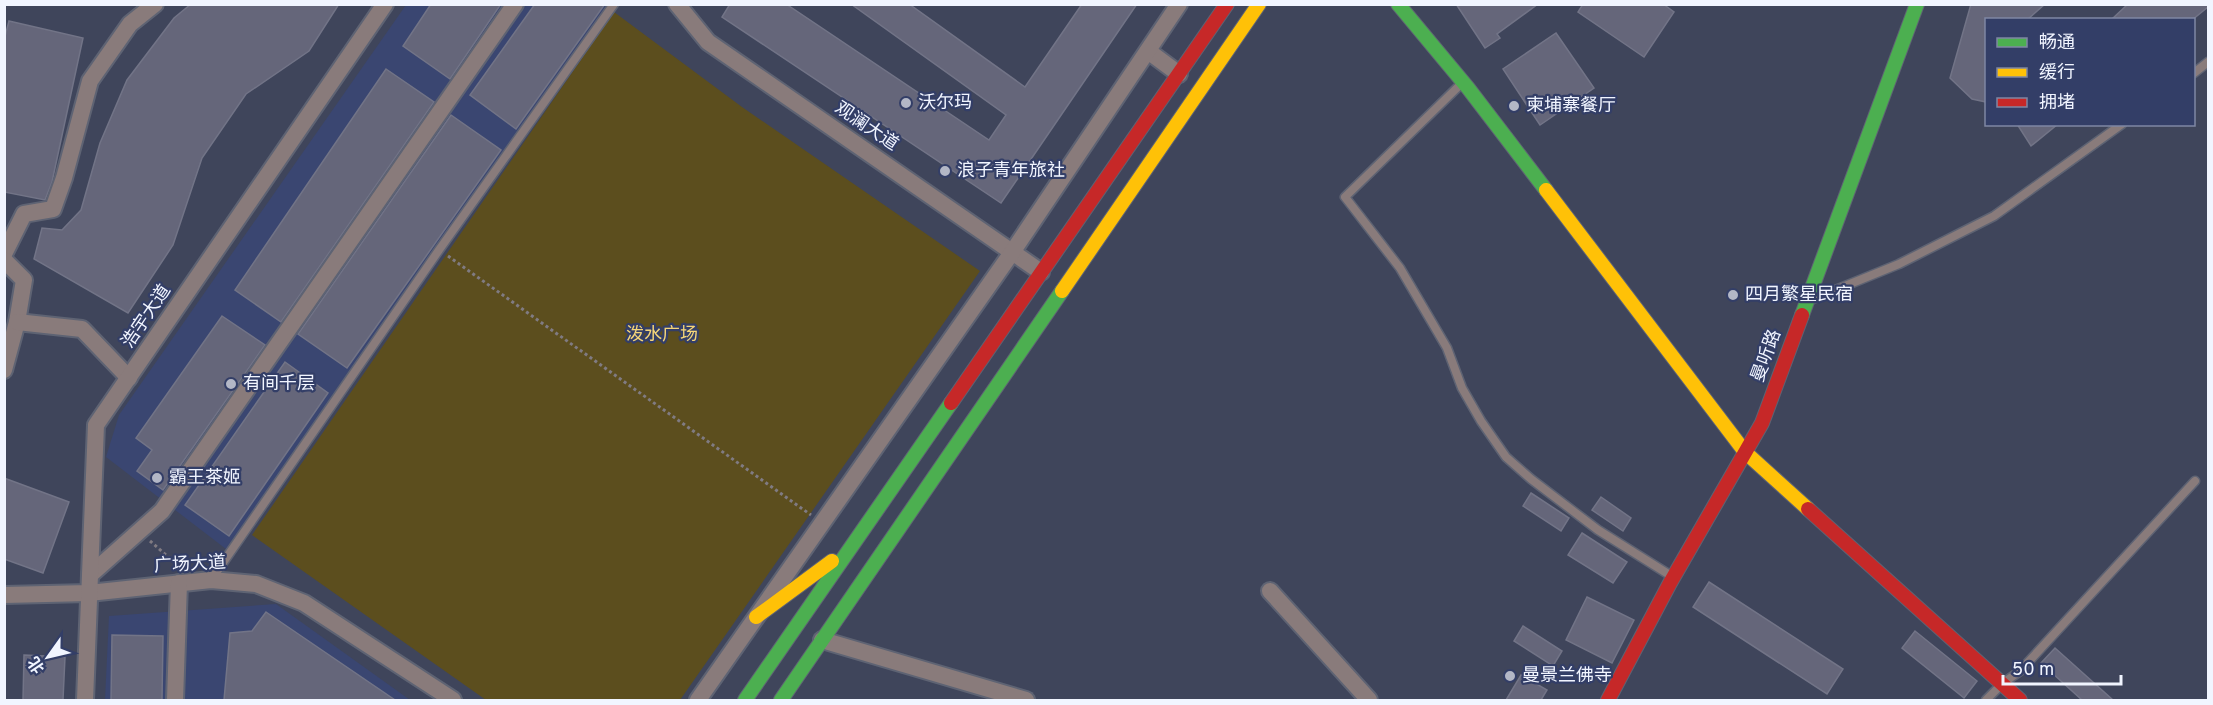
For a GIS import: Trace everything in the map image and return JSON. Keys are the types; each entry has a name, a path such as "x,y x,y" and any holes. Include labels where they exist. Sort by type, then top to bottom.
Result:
{"main road":[{"path":"745,700 1227,4"},
{"path":"781,700 1259,4"},
{"path":"1398,4 1463,82 1745,452 2020,700"},
{"name":"曼听路","path":"1608,700 1673,578 1762,423 1917,4"},
{"path":"756,617 852,546"}],"street":[{"path":"4,254 24,214 52,208 64,178 90,81 130,24 155,4"},
{"name":"浩宇大道","path":"85,700 96,425 385,4"},
{"path":"90,575 162,511 515,4"},
{"name":"观澜大道","path":"677,4 708,42 1041,272"},
{"path":"698,700 1013,251 1179,4"},
{"path":"1148,51 1179,74"},
{"path":"4,260 24,280 17,322 4,370"},
{"path":"17,322 82,329 129,378"},
{"path":"176,700 195,581"},
{"name":"广场大道","path":"4,595 89,593 195,581 256,584 304,603 453,700"},
{"path":"1270,591 1370,700"},
{"path":"822,640 1026,700"}],"lane":[{"path":"195,581 439,250 614,4"},
{"path":"2195,72 2208,62"},
{"path":"1463,82 1345,197 1400,268 1447,348 1462,387 1481,421 1506,457 1598,530 1673,578"},
{"path":"1807,302 1899,264 1994,216 2119,126"},
{"path":"1986,700 2020,671 2195,481"}],"path":[{"path":"439,250 823,523"},
{"path":"139,532 195,581"}],"shaded area":[{"path":"406,5 609,5 226,549 106,457 119,415"},
{"path":"276,604 410,700 105,700 109,616"}],"green space":[{"name":"泼水广场","path":"614,12 742,107 980,271 680,700 486,700 252,535"}],"building":[{"path":"191,4 339,4 309,51 246,94 202,158 173,245 128,313 34,259 42,228 62,230 81,210 100,143 127,80 174,18"},
{"path":"431,4 501,4 450,79 403,46"},
{"path":"535,4 605,4 516,129 470,95"},
{"path":"730,4 786,4 989,140 1006,115 851,4 909,4 1025,87 1082,4 1137,4 1001,203 722,17"},
{"path":"1456,4 1538,4 1497,34 1500,38 1485,48"},
{"path":"1583,4 1663,4 1674,12 1644,57 1578,12"},
{"path":"1971,4 2045,4 2029,18 1985,18 1985,102 1972,99 1950,78"},
{"path":"2128,4 2208,4 2208,7 2194,18 2113,18"},
{"path":"9,21 83,38 52,182 45,200 4,192 4,40"},
{"path":"1556,33 1594,88 1540,125 1503,69"},
{"path":"386,69 434,102 281,322 235,290"},
{"path":"451,115 501,150 347,368 298,334"},
{"path":"2018,126 2056,126 2031,146"},
{"path":"222,316 265,345 163,490 137,471 152,450 136,438"},
{"path":"285,362 328,393 229,536 185,505"},
{"path":"4,478 69,502 43,573 4,559"},
{"path":"1531,493 1569,518 1561,531 1523,506"},
{"path":"1601,497 1631,518 1623,531 1592,510"},
{"path":"1582,533 1627,562 1613,583 1568,555"},
{"path":"1709,582 1843,669 1827,694 1693,607"},
{"path":"1587,597 1634,620 1612,663 1566,640"},
{"path":"266,612 395,700 224,700 230,633 252,631"},
{"path":"1523,626 1562,651 1553,666 1514,641"},
{"path":"1915,631 1977,681 1964,698 1902,648"},
{"path":"112,635 163,636 162,700 111,700"},
{"path":"2055,648 2113,700 2082,700 2041,663"},
{"path":"24,655 65,657 63,700 23,700"},
{"path":"1521,675 1547,690 1541,700 1506,700"}],"traffic: fast":[{"path":"1398,4 1468,88 1546,190"},
{"path":"1802,315 1917,4"},
{"path":"781,700 1062,291"},
{"path":"745,700 951,403"}],"traffic: slow":[{"path":"1062,291 1259,4"},
{"path":"1546,190 1745,452 1808,509"},
{"path":"756,617 832,561"}],"traffic: jam":[{"path":"951,403 1227,4"},
{"path":"1608,700 1670,583 1762,423 1802,315"},
{"path":"1808,509 2020,700"}],"place":[{"name":"沃尔玛","path":"906,103"},
{"name":"柬埔寨餐厅","path":"1514,106"},
{"name":"浪子青年旅社","path":"945,171"},
{"name":"四月繁星民宿","path":"1733,295"},
{"name":"有间千层","path":"231,384"},
{"name":"霸王茶姬","path":"157,478"},
{"name":"曼景兰佛寺","path":"1510,676"}]}
